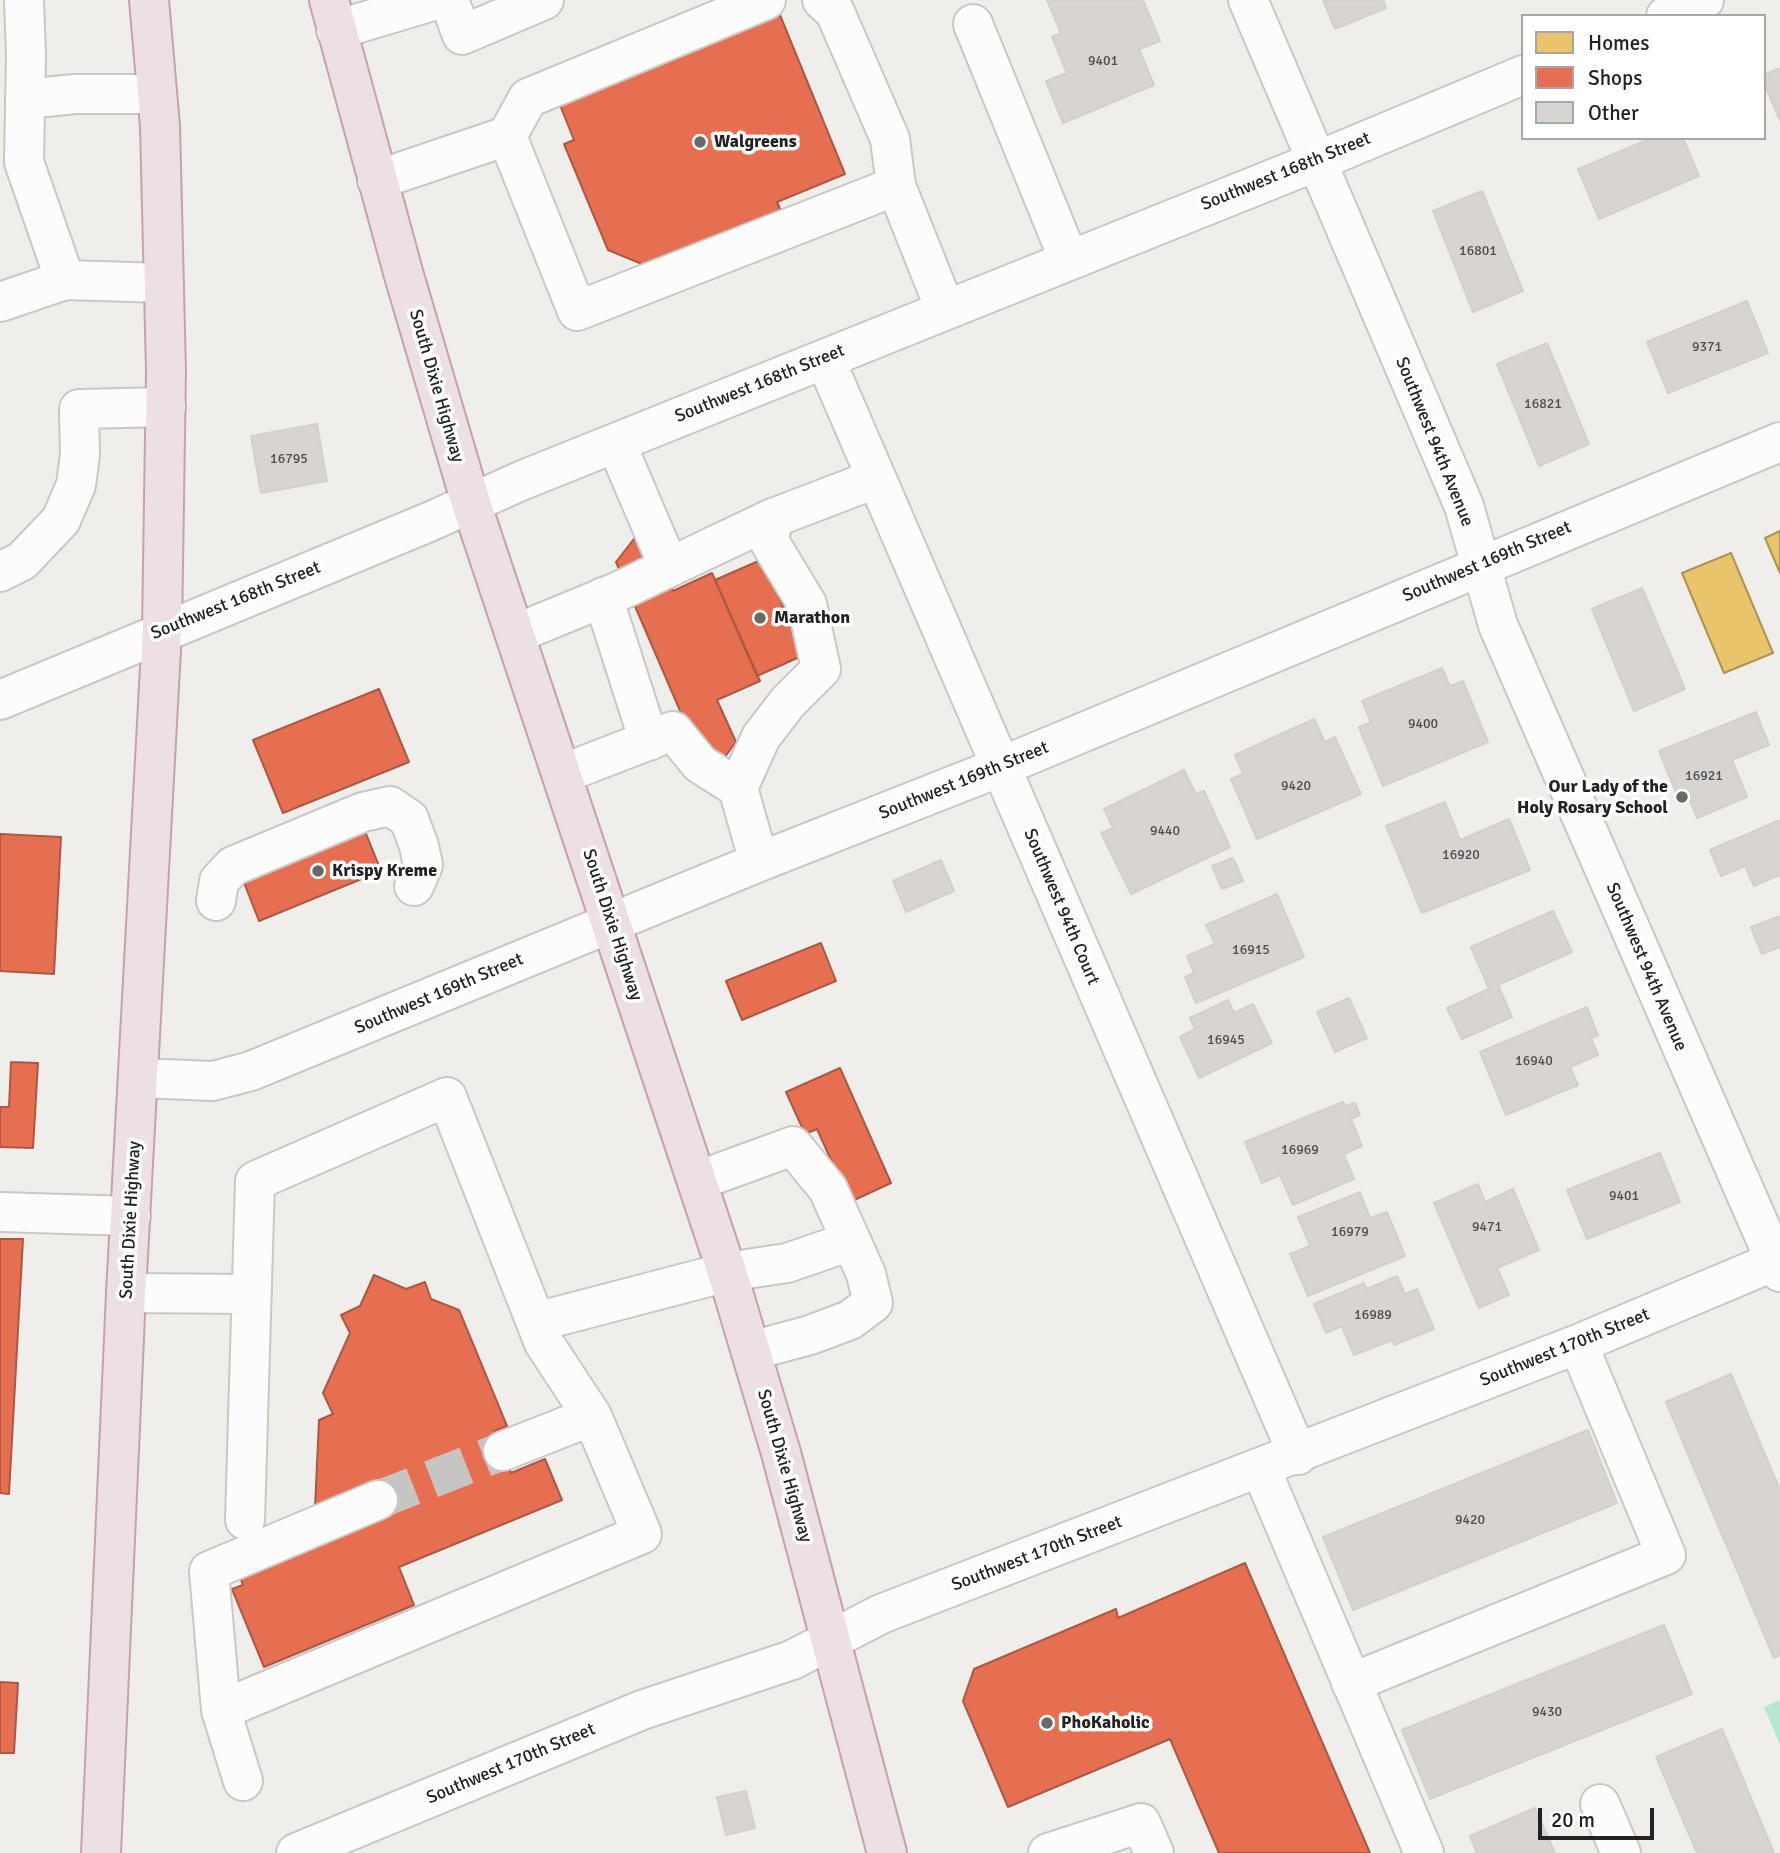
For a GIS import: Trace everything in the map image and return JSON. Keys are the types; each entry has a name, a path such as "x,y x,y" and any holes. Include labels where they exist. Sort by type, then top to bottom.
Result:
{"highway":[{"name":"South Dixie Highway","path":"101,1853 126,1293 162,631 166,407 164,283 157,94 149,0"},
{"name":"South Dixie Highway","path":"332,15 471,503 751,1351 833,1641 887,1853"}],"street":[{"path":"23,0 25,99 13,149 24,162 65,280"},
{"path":"332,15 436,0"},
{"path":"449,0 462,35 544,0"},
{"path":"377,180 507,136 528,98 766,0"},
{"path":"822,0 835,12 890,139 896,186 945,309"},
{"name":"Southwest 94th Avenue","path":"1248,0 1464,506 1498,625 1778,1264"},
{"path":"1671,14 1704,0"},
{"path":"973,24 1069,260"},
{"name":"Southwest 168th Street","path":"0,700 616,443 1315,162 1521,76"},
{"path":"25,99 75,94 157,94"},
{"path":"507,136 577,311 896,186"},
{"path":"0,302 65,280 164,283"},
{"name":"Southwest 94th Court","path":"825,359 1298,1455"},
{"path":"0,572 22,561 61,520 76,485 80,456 79,409 166,407"},
{"name":"Southwest 169th Street","path":"139,1078 213,1081 251,1070 759,862 1000,767 1780,442"},
{"path":"616,443 668,565"},
{"path":"515,634 603,597 773,518 875,479"},
{"path":"759,862 738,788 761,737 788,702 821,669 807,604 769,541 773,518"},
{"path":"603,597 649,741"},
{"path":"562,774 673,731 700,764 738,788"},
{"path":"216,901 219,881 233,866 363,812 390,806 409,819 419,846 423,865 414,886"},
{"path":"221,1710 642,1534 592,1416 544,1343 447,1097 255,1181 245,1520"},
{"path":"697,1181 793,1146 828,1189 866,1274 873,1303 850,1320 751,1351"},
{"path":"0,1212 131,1216"},
{"path":"536,1322 727,1272 787,1263 851,1241"},
{"name":"Southwest 170th Street","path":"296,1853 642,1710 792,1660 881,1614 1298,1455 1778,1264"},
{"path":"126,1293 252,1293"},
{"path":"1351,1683 1666,1555 1578,1344"},
{"path":"503,1451 592,1416"},
{"path":"1261,1469 1424,1853"},
{"path":"243,1781 221,1710 209,1571 378,1500"},
{"path":"1600,1804 1621,1853"},
{"path":"1048,1853 1142,1823 1154,1853"}],"green space":[{"path":"1780,1700 1780,1745 1764,1707"}],"building: Homes":[{"path":"1780,531 1780,573 1765,538"},
{"path":"1731,553 1773,653 1724,673 1682,573"}],"building: Shops":[{"name":"Walgreens","path":"780,15 845,174 777,202 781,211 647,266 608,250 564,144 574,140 560,105"},
{"name":"Marathon","path":"644,526 673,591 712,573 760,681 717,700 736,742 709,778 616,562"},
{"name":"Marathon","path":"763,559 804,655 757,676 715,580"},
{"path":"379,689 409,762 283,813 253,740"},
{"path":"364,829 381,871 259,921 243,880"},
{"path":"0,834 61,837 54,974 0,971"},
{"path":"821,943 836,981 742,1020 726,981"},
{"path":"11,1062 38,1063 33,1148 0,1147 0,1107 9,1107"},
{"path":"840,1068 891,1183 850,1202 817,1129 805,1134 786,1092"},
{"path":"0,1239 23,1239 9,1494 0,1493"},
{"path":"374,1275 406,1289 425,1282 431,1299 459,1310 507,1426 494,1431 511,1473 545,1459 562,1500 399,1567 414,1605 264,1667 232,1589 243,1585 237,1569 315,1508 319,1420 333,1414 323,1393 350,1333 341,1315 360,1306"},
{"path":"1245,1563 1370,1853 1219,1853 1170,1739 1008,1807 963,1701 974,1669 1116,1609 1118,1618"},
{"path":"0,1682 18,1683 14,1753 0,1753"}],"building: Other":[{"path":"1047,0 1143,0 1160,41 1139,49 1154,85 1063,123 1046,81 1067,73 1052,37 1061,33"},
{"path":"1323,0 1383,0 1386,8 1335,29"},
{"path":"1780,68 1780,121 1766,88 1766,74"},
{"path":"1647,140 1684,140 1699,176 1599,219 1578,169"},
{"path":"1482,191 1523,291 1473,312 1433,211"},
{"path":"1747,301 1768,353 1668,393 1647,342"},
{"path":"1547,343 1589,444 1539,466 1497,364"},
{"path":"317,424 327,481 261,493 251,436"},
{"path":"1642,588 1685,689 1634,711 1592,609"},
{"path":"1442,668 1450,686 1463,681 1488,742 1383,786 1359,727 1371,722 1362,701"},
{"path":"1756,712 1769,745 1732,760 1747,797 1697,818 1687,793 1678,797 1659,751"},
{"path":"1314,719 1325,742 1335,737 1361,794 1257,839 1231,779 1243,774 1235,755"},
{"path":"1184,770 1196,794 1204,791 1230,847 1131,894 1101,833 1113,828 1104,809"},
{"path":"1445,802 1460,840 1509,819 1530,870 1422,913 1386,826"},
{"path":"1780,820 1780,875 1754,886 1745,866 1721,876 1710,850"},
{"path":"1233,858 1243,881 1222,889 1212,866"},
{"path":"941,860 954,891 906,912 893,881"},
{"path":"1277,894 1304,957 1196,1003 1185,977 1194,973 1187,956 1215,944 1206,925"},
{"path":"1553,911 1572,952 1498,985 1512,1017 1462,1039 1447,1008 1489,989 1471,947"},
{"path":"1780,916 1780,947 1762,954 1751,927"},
{"path":"1349,998 1367,1038 1335,1052 1317,1012"},
{"path":"1228,1000 1234,1013 1253,1004 1272,1043 1199,1078 1180,1037 1195,1029 1190,1018"},
{"path":"1587,1007 1598,1035 1591,1038 1598,1055 1570,1067 1578,1085 1506,1115 1480,1052"},
{"path":"1343,1102 1345,1106 1355,1103 1360,1115 1351,1119 1362,1146 1344,1154 1354,1179 1293,1205 1280,1175 1262,1183 1245,1142"},
{"path":"1660,1153 1680,1202 1587,1239 1567,1190"},
{"path":"1478,1184 1485,1202 1513,1189 1539,1250 1497,1268 1509,1295 1479,1308 1434,1203"},
{"path":"1360,1192 1370,1218 1387,1212 1405,1256 1308,1296 1290,1254 1310,1246 1298,1217"},
{"path":"1397,1276 1405,1294 1417,1289 1434,1329 1394,1345 1392,1340 1354,1355 1342,1326 1326,1333 1314,1304 1364,1283 1367,1289"},
{"path":"1731,1374 1780,1490 1780,1655 1774,1658 1666,1402"},
{"path":"1588,1430 1617,1503 1353,1610 1323,1537"},
{"path":"1664,1625 1692,1694 1430,1799 1402,1730"},
{"path":"1722,1729 1774,1853 1697,1853 1656,1757"},
{"path":"746,1791 755,1828 726,1835 717,1797"},
{"path":"1535,1808 1555,1853 1477,1853 1470,1836"}],"tunnel":[{"path":"378,1500 503,1451"}],"place":[{"name":"Walgreens","path":"700,142"},
{"name":"Marathon","path":"760,618"},
{"name":"Our Lady of the Holy Rosary School","path":"1682,797"},
{"name":"Krispy Kreme","path":"318,871"},
{"name":"PhoKaholic","path":"1047,1723"}]}
